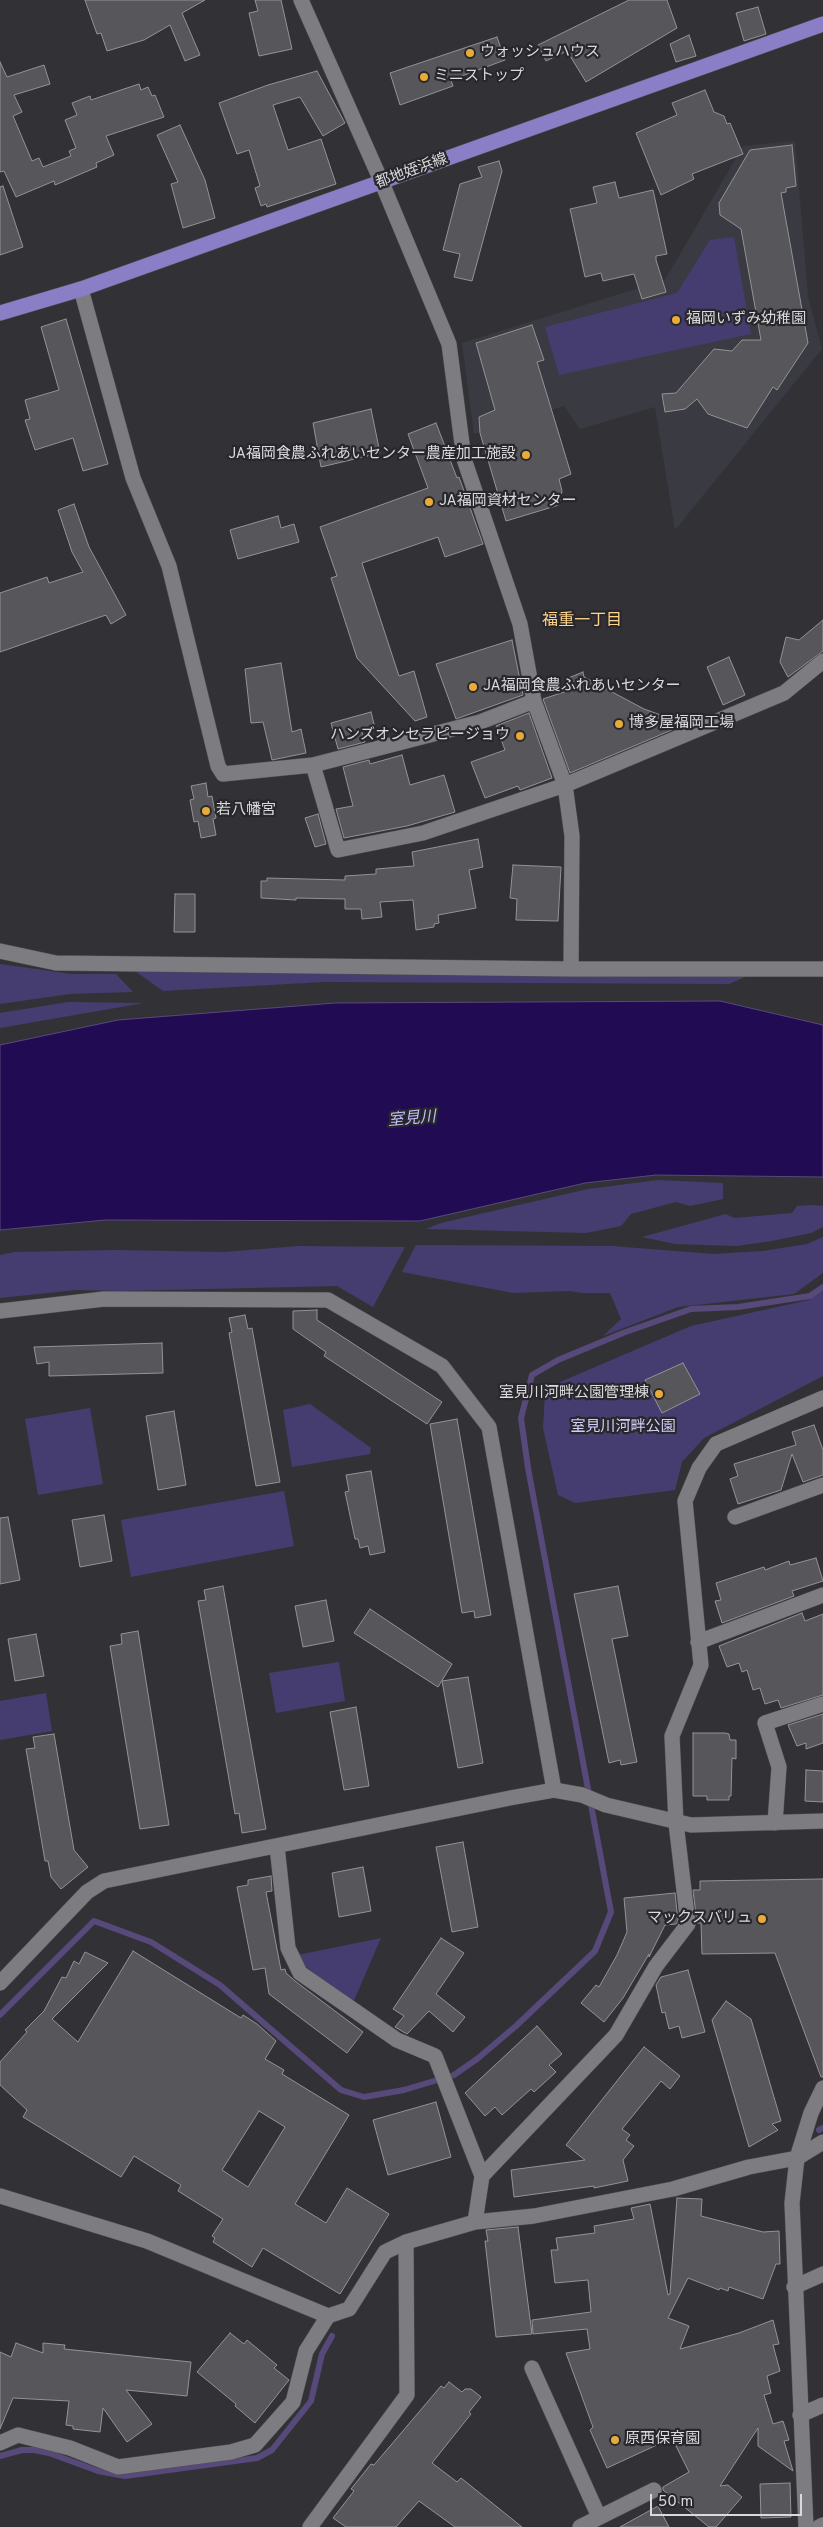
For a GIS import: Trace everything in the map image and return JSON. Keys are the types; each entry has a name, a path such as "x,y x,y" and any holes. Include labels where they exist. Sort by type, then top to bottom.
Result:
{"main road":[{"name":"都地姪浜線","path":"0,313 81,289 823,24"}],"street":[{"path":"301,0 382,183 449,344 464,459 520,624 534,700 566,785 572,836 570,969"},
{"path":"81,289 133,478 169,566 218,766 223,774 313,765 480,722 534,700"},
{"path":"313,765 338,850 423,833 566,785 784,693 823,661"},
{"path":"0,950 56,962 570,969 823,969"},
{"path":"0,1311 104,1299 328,1300 442,1366 489,1427 554,1790"},
{"path":"482,2176 616,2035 656,1966 688,1924 676,1822 672,1736 700,1665 685,1501 699,1468 716,1444 823,1398"},
{"path":"735,1517 823,1485"},
{"path":"698,1642 823,1595"},
{"path":"775,1823 779,1767 765,1723 823,1704"},
{"path":"0,1983 87,1892 104,1881 554,1790 582,1795 606,1805 691,1825 823,1821"},
{"path":"277,1846 288,1948 300,1973 397,2040 434,2056 482,2176 475,2222"},
{"path":"806,2527 794,2287 792,2203 797,2158 811,2114 823,2088"},
{"path":"0,2443 18,2435 70,2448 118,2467 231,2452 255,2446 294,2402 306,2351 328,2316 349,2309 384,2252 406,2242 475,2222 534,2216 673,2188 749,2167 797,2158 823,2142"},
{"path":"0,2196 147,2241 328,2316"},
{"path":"310,2527 407,2395 406,2242"},
{"path":"794,2287 823,2274"},
{"path":"532,2368 599,2518"},
{"path":"800,2416 823,2405"},
{"path":"580,2527 654,2490"},
{"path":"819,2527 823,2525"}],"shaded area":[{"name":"福岡いずみ幼稚園","path":"795,141 808,296 822,349 675,530 655,407 580,429 564,406 474,434 462,343 665,280 743,146"}],"green space":[{"path":"734,237 751,334 559,375 545,327 677,293 710,240"},
{"path":"0,964 72,974 116,974 133,992 70,994 0,1004"},
{"path":"135,971 745,977 729,984 324,982 163,991"},
{"path":"68,1002 144,1003 0,1028 0,1013"},
{"path":"658,1180 723,1183 723,1199 690,1206 676,1202 631,1214 621,1226 586,1233 426,1229 441,1223 588,1189"},
{"path":"797,1206 823,1206 823,1227 811,1233 772,1241 737,1246 675,1244 642,1237 726,1214 734,1218 792,1213"},
{"path":"823,1237 823,1273 794,1294 678,1307 603,1336 621,1319 610,1293 569,1291 513,1293 402,1272 416,1245 612,1246 713,1254 763,1251 807,1244"},
{"path":"299,1246 405,1247 373,1307 337,1286 121,1291 76,1290 0,1298 0,1255 15,1252 115,1250 224,1252"},
{"name":"室見川河畔公園","path":"823,1291 823,1376 704,1438 682,1462 675,1490 575,1503 558,1495 543,1428 545,1394 560,1382 691,1326 809,1300"},
{"path":"310,1404 371,1448 370,1454 292,1467 283,1410"},
{"path":"90,1408 103,1484 38,1495 25,1419"},
{"path":"284,1491 294,1546 131,1577 121,1520"},
{"path":"339,1662 345,1701 276,1713 269,1673"},
{"path":"46,1693 52,1731 0,1740 0,1701"},
{"path":"381,1938 352,2005 293,1956"}],"water":[{"name":"室見川","path":"720,1001 823,1025 823,1177 656,1175 585,1183 420,1221 105,1220 0,1230 0,1045 118,1020 335,1003"}],"building":[{"path":"85,0 205,0 182,13 200,55 185,61 170,25 144,40 107,51 101,33 97,34"},
{"path":"255,0 281,0 292,49 259,56 249,13 258,11"},
{"path":"629,0 667,0 677,28 586,82 567,51 546,61 538,45"},
{"path":"758,7 766,34 744,41 736,13"},
{"path":"689,35 696,56 676,62 670,44"},
{"path":"497,37 505,60 451,80 453,86 400,105 390,73"},
{"path":"0,62 7,77 44,65 50,84 14,95 22,112 13,116 32,161 39,158 43,167 71,156 69,151 76,148 65,120 77,115 72,103 90,96 91,100 139,84 141,90 148,87 152,96 155,95 164,117 106,136 114,155 96,163 97,167 55,185 54,181 16,197 4,171 0,172"},
{"path":"317,71 345,123 323,136 300,97 273,105 288,150 321,139 336,184 267,207 266,204 261,206 255,188 260,186 249,150 237,154 219,103 268,85"},
{"path":"705,90 714,112 724,116 727,124 730,123 743,154 692,174 694,179 661,195 636,133 677,115 672,103"},
{"path":"180,125 205,180 215,218 183,228 171,184 178,182 157,135"},
{"path":"792,145 796,186 786,188 786,192 781,193 808,343 777,390 773,387 747,428 708,414 697,399 685,409 665,412 662,394 676,393 714,349 732,351 742,340 761,340 741,229 720,215 719,203 750,150"},
{"path":"499,161 502,171 472,281 454,277 460,254 443,250 460,184 482,177 478,167"},
{"path":"615,182 619,198 653,190 667,254 656,256 656,260 666,292 642,299 634,274 603,281 601,273 585,277 570,209 597,203 593,187"},
{"path":"3,186 23,247 0,255 0,187"},
{"path":"66,319 108,464 83,471 73,438 35,450 25,420 30,419 25,400 59,390 41,327"},
{"path":"532,325 544,360 537,362 571,474 559,479 562,491 559,505 506,521 480,433 479,417 495,410 476,343"},
{"path":"371,409 380,453 321,467 313,423"},
{"path":"436,423 457,478 459,477 483,544 445,557 438,537 362,563 399,676 414,671 427,717 415,721 357,658 331,578 337,576 320,527 428,488 408,434"},
{"path":"74,504 89,547 126,615 111,624 106,615 0,652 0,593 47,577 49,583 83,572 72,552 58,510"},
{"path":"278,516 281,528 294,524 299,542 238,559 230,530"},
{"path":"823,620 823,651 788,677 780,662 786,637 799,640"},
{"name":"JA福岡食農ふれあいセンター","path":"512,640 523,695 456,719 436,664"},
{"path":"729,657 745,695 723,705 707,667"},
{"path":"281,663 292,732 301,729 306,753 272,760 263,722 251,723 245,669"},
{"name":"博多屋福岡工場","path":"583,672 584,677 644,709 686,724 570,773 543,699 570,690 566,679"},
{"path":"371,712 375,728 362,732 365,742 338,749 331,723"},
{"path":"529,713 552,778 520,790 518,786 485,798 471,762 505,750 496,726"},
{"path":"402,755 410,785 444,775 455,812 407,826 344,838 336,809 353,806 343,767 369,760 370,764"},
{"path":"206,783 208,797 212,796 216,818 213,819 216,835 201,838 198,821 194,822 190,800 194,799 191,786"},
{"path":"318,814 326,844 315,847 305,818"},
{"path":"478,839 483,867 469,870 476,908 438,915 439,923 434,924 434,927 416,930 413,900 380,902 382,917 362,919 361,909 345,909 345,899 296,898 296,900 261,898 261,881 267,881 267,878 345,880 345,876 376,874 376,869 414,866 412,852"},
{"path":"513,865 561,867 558,921 516,920 517,899 510,898"},
{"path":"175,894 195,894 195,932 174,932"},
{"path":"317,1310 317,1320 442,1402 427,1424 324,1356 326,1352 293,1329 293,1311"},
{"path":"245,1315 248,1329 252,1328 280,1482 256,1486 229,1333 232,1332 229,1318"},
{"path":"162,1343 163,1373 49,1376 49,1362 37,1364 34,1347"},
{"path":"683,1363 700,1394 662,1413 645,1380"},
{"path":"174,1411 186,1485 158,1490 146,1416"},
{"path":"457,1419 491,1615 475,1618 474,1611 462,1613 430,1424"},
{"path":"814,1425 823,1450 823,1475 803,1482 792,1454 781,1490 738,1504 730,1479 738,1476 734,1464 796,1445 792,1432"},
{"path":"371,1471 385,1552 370,1555 368,1546 360,1548 358,1539 355,1539 345,1492 349,1491 346,1475"},
{"path":"104,1515 112,1561 80,1567 72,1520"},
{"path":"8,1517 20,1580 0,1584 0,1518"},
{"path":"816,1558 823,1581 792,1591 794,1596 722,1623 715,1601 721,1600 716,1583 764,1567 765,1570 789,1561 790,1565"},
{"path":"223,1586 266,1829 242,1833 239,1813 235,1814 198,1601 206,1600 204,1590"},
{"path":"618,1586 628,1636 612,1639 637,1762 621,1765 620,1760 609,1763 574,1594"},
{"path":"326,1600 334,1641 303,1647 295,1606"},
{"path":"370,1609 452,1664 438,1687 354,1633"},
{"path":"802,1613 805,1621 823,1614 823,1695 781,1708 778,1700 765,1704 760,1688 753,1690 747,1670 742,1672 739,1663 727,1667 719,1646"},
{"path":"138,1631 169,1825 140,1829 110,1646 122,1644 121,1634"},
{"path":"36,1634 44,1676 15,1681 8,1639"},
{"path":"468,1677 483,1763 458,1768 442,1681"},
{"path":"356,1707 369,1786 344,1790 330,1712"},
{"path":"823,1714 823,1743 806,1749 806,1743 797,1746 788,1725"},
{"path":"693,1733 725,1733 729,1734 730,1740 736,1740 736,1759 732,1758 731,1796 729,1796 729,1800 707,1800 707,1796 693,1796"},
{"path":"54,1734 74,1850 88,1867 61,1889 51,1877 48,1861 45,1861 26,1749 35,1748 33,1737"},
{"path":"806,1770 823,1771 823,1802 805,1801"},
{"path":"463,1842 478,1927 452,1932 436,1847"},
{"path":"363,1867 371,1911 339,1917 332,1873"},
{"path":"271,1876 272,1891 266,1892 281,1970 285,1969 286,1973 295,1981 363,2032 347,2053 269,1994 265,1968 253,1970 237,1887 248,1885 248,1880"},
{"name":"マックスバリュ","path":"823,1879 823,2077 821,2077 775,1953 702,1954 701,1923 697,1923 693,1890 700,1890 700,1881"},
{"path":"675,1893 678,1921 676,1924 665,1925 649,1957 649,1954 623,1998 604,2022 581,2003 596,1985 599,1987 617,1955 627,1932 624,1898"},
{"path":"441,1938 464,1953 436,1994 465,2017 453,2032 429,2011 407,2034 395,2027 404,2016 393,2009"},
{"path":"133,1951 241,2018 243,2015 257,2024 276,2041 265,2059 284,2070 282,2074 349,2115 295,2204 326,2223 347,2188 389,2214 340,2294 263,2248 252,2267 213,2242 215,2238 212,2236 223,2219 178,2191 181,2185 134,2156 121,2177 23,2117 27,2110 0,2085 0,2062 27,2032 25,2030 44,2011 62,1977 66,1978 74,1961 79,1964 85,1952 108,1963 52,2019 78,2042","holes":["259,2111 285,2127 248,2187 222,2170"]},
{"path":"688,1970 705,2032 682,2038 679,2026 669,2029 665,2012 662,2013 656,1985 661,1977"},
{"path":"726,2001 751,2019 781,2121 772,2124 778,2130 749,2147 712,2020"},
{"path":"537,2026 562,2054 549,2065 556,2072 534,2092 531,2089 502,2115 495,2107 485,2116 465,2093"},
{"path":"644,2047 680,2076 670,2089 661,2081 622,2129 630,2135 626,2140 634,2146 623,2160 628,2181 594,2188 594,2186 514,2197 511,2170 585,2160 566,2145"},
{"path":"436,2102 451,2157 388,2175 373,2120"},
{"path":"677,2198 702,2199 701,2216 763,2232 779,2231 780,2264 776,2264 763,2299 729,2287 728,2291 720,2288 719,2290 688,2278 668,2318 689,2326 680,2349 739,2333 773,2320 779,2344 773,2345 780,2371 767,2376 771,2393 764,2395 773,2424 783,2421 789,2440 784,2441 793,2471 758,2446 758,2428 720,2486 728,2485 742,2497 716,2527 709,2527 663,2490 663,2487 689,2472 672,2438 607,2468 590,2430 593,2427 566,2353 590,2349 587,2329 533,2334 532,2320 591,2312 588,2280 555,2283 551,2250 558,2250 556,2238 595,2233 594,2226 634,2219 631,2208 650,2204 668,2295 670,2294"},
{"path":"518,2227 532,2334 496,2337 485,2241 488,2241 486,2230"},
{"path":"230,2333 244,2344 247,2340 277,2365 274,2368 289,2380 255,2423 235,2406 236,2404 197,2372"},
{"path":"16,2343 43,2353 43,2343 65,2345 64,2349 191,2362 187,2396 126,2390 152,2424 127,2442 103,2408 100,2432 73,2429 73,2426 66,2425 69,2401 13,2398 0,2429 0,2352 11,2357"},
{"path":"449,2382 462,2392 465,2389 471,2389 481,2397 469,2412 471,2414 432,2463 457,2482 461,2478 522,2527 455,2527 419,2501 396,2527 346,2527 333,2518 354,2491 351,2489 371,2464 374,2465 441,2386 444,2388"},
{"path":"790,2483 791,2517 761,2518 760,2484"},
{"path":"658,2506 669,2527 620,2527"}],"waterway":[{"path":"0,2015 94,1921 151,1942 220,1985 341,2090 364,2097 404,2090 454,2075 477,2059 516,2026 595,1951 611,1912 528,1468 521,1418 532,1375 558,1360 623,1333 691,1309 738,1307 810,1296 823,1287"},
{"path":"819,2130 823,2128"},
{"path":"0,2456 22,2450 34,2450 49,2453 98,2471 125,2476 257,2458 272,2450 311,2401 322,2354 332,2336"}],"place":[{"name":"ウォッシュハウス","path":"470,53"},
{"name":"ミニストップ","path":"424,77"},
{"name":"福岡いずみ幼稚園","path":"676,320"},
{"name":"JA福岡食農ふれあいセンター農産加工施設","path":"526,455"},
{"name":"JA福岡資材センター","path":"429,502"},
{"name":"JA福岡食農ふれあいセンター","path":"473,687"},
{"name":"博多屋福岡工場","path":"619,724"},
{"name":"ハンズオンセラピージョウ","path":"520,736"},
{"name":"若八幡宮","path":"206,811"},
{"name":"室見川河畔公園管理棟","path":"659,1394"},
{"name":"マックスバリュ","path":"762,1919"},
{"name":"原西保育園","path":"615,2440"}],"district":[{"name":"福重一丁目","path":"582,622"}]}
